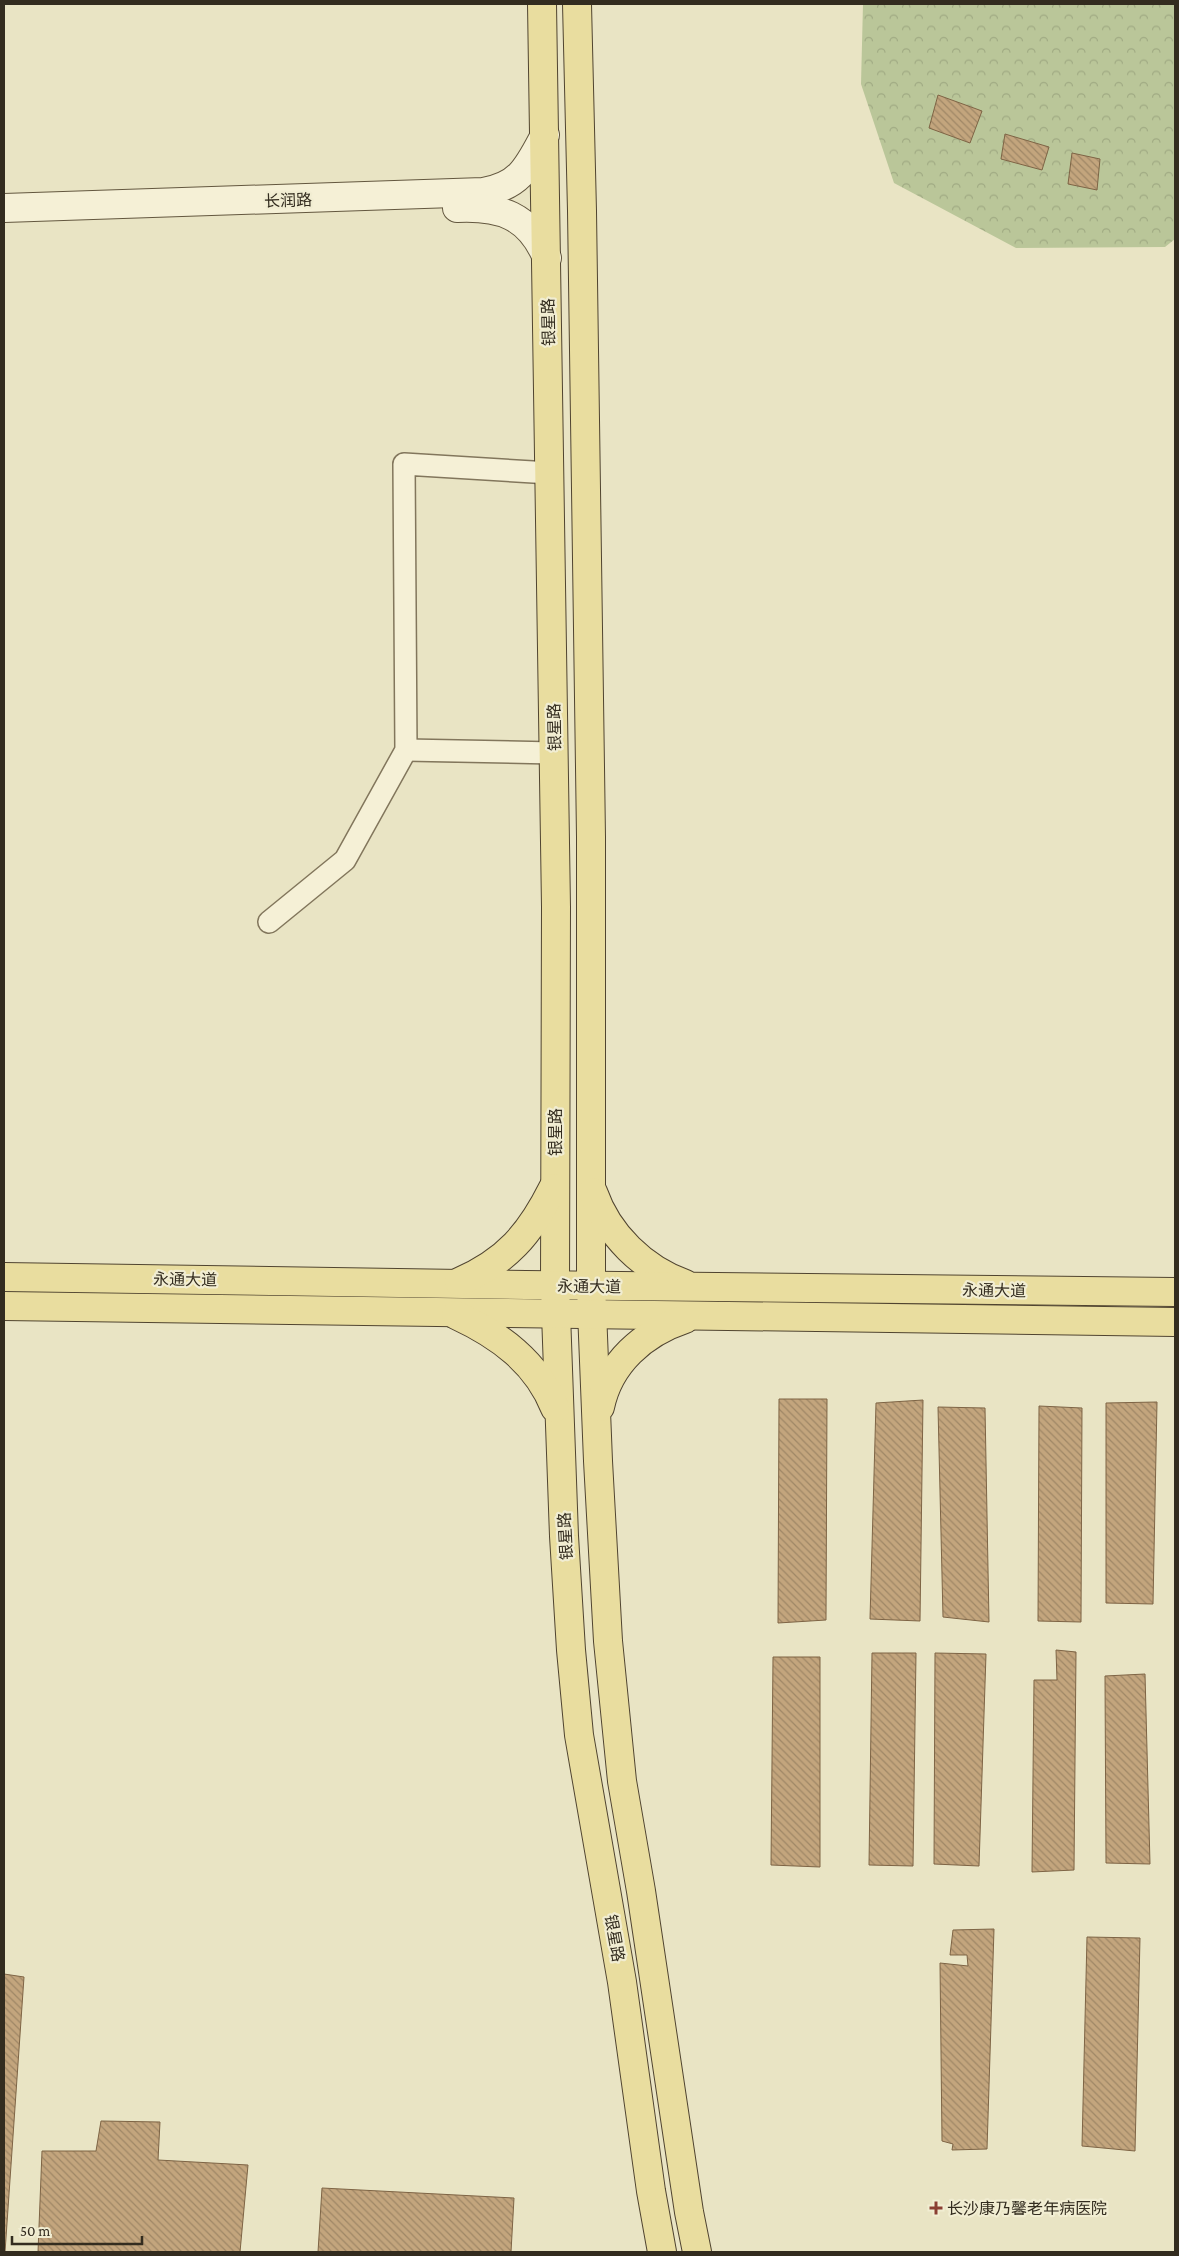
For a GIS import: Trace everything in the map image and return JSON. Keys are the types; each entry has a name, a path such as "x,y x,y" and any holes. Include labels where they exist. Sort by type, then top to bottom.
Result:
{"main road":[{"name":"银星路","path":"542,4 554,753 555,1286 571,1650 579,1735 622,1982 662,2252"},
{"name":"银星路","path":"577,4 582,211 591,837 591,1286 596,1423 608,1641 619,1755 689,2212 697,2252"},
{"name":"长润路","path":"4,208 483,192 510,185 522,173 545,135"},
{"name":"长润路","path":"4,224 482,207 508,214 523,223 536,235 547,258"},
{"path":"455,1284 491,1266 516,1246 530,1229 555,1184"},
{"path":"591,1186 598,1206 608,1224 634,1253 659,1272 694,1287"},
{"name":"永通大道","path":"4,1277 555,1286 1175,1292"},
{"name":"永通大道","path":"4,1306 1175,1322"},
{"path":"450,1313 484,1330 517,1352 544,1383 560,1419"},
{"path":"596,1423 602,1397 617,1364 629,1351 646,1338 670,1325 694,1316"}],"street":[{"path":"269,922 345,860 406,750 404,464 550,473"},
{"path":"406,750 554,753"}],"green space":[{"path":"863,4 1175,4 1175,239 1165,247 1016,248 894,183 861,84"}],"building":[{"path":"938,95 982,111 970,143 929,128"},
{"path":"1005,134 1049,147 1042,170 1001,159"},
{"path":"1072,153 1100,159 1097,190 1068,184"},
{"path":"779,1399 827,1399 826,1620 778,1623"},
{"path":"923,1400 920,1621 870,1619 876,1403"},
{"path":"1157,1402 1153,1604 1106,1603 1106,1403"},
{"path":"1039,1406 1082,1408 1081,1622 1038,1621"},
{"path":"938,1407 985,1408 989,1622 943,1617"},
{"path":"1056,1650 1076,1652 1074,1870 1032,1872 1034,1680 1057,1680"},
{"path":"872,1653 916,1653 913,1866 869,1865"},
{"path":"935,1653 986,1654 979,1866 934,1864"},
{"path":"773,1657 820,1657 820,1867 771,1865"},
{"path":"1145,1674 1150,1864 1106,1863 1105,1676"},
{"path":"994,1929 987,2149 952,2150 953,2144 942,2141 940,1963 968,1966 967,1955 950,1955 953,1930"},
{"path":"1087,1937 1140,1938 1135,2151 1082,2146"},
{"path":"4,1974 24,1977 5,2252 4,2252"},
{"path":"101,2121 160,2122 158,2160 248,2165 240,2252 38,2252 42,2151 96,2151"},
{"path":"322,2188 514,2198 511,2252 318,2252"}],"place":[{"name":"长沙康乃馨老年病医院","path":"936,2208"}]}
